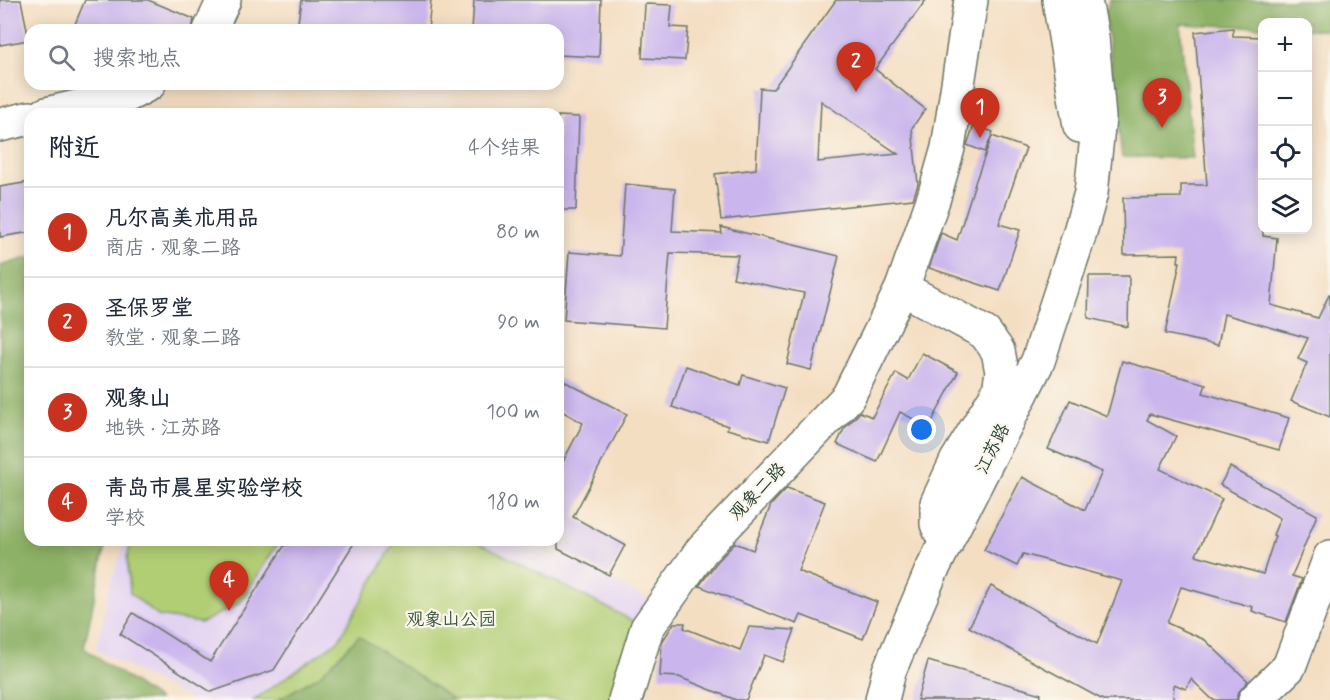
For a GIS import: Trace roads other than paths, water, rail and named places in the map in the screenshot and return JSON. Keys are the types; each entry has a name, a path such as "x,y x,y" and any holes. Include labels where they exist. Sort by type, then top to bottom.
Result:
{"street":[{"path":"213,24 224,0"},
{"name":"江苏路","path":"1059,0 1090,193"},
{"name":"江苏路","path":"882,700 889,671 931,572 1038,361 1078,239 1090,193 1099,118 1092,37 1086,0"},
{"name":"观象二路","path":"625,700 647,628 702,550 848,398 902,288 934,197 948,147 966,10"},
{"path":"72,108 128,95 138,90"},
{"path":"0,125 24,119"},
{"path":"902,288 985,333 998,351 1002,372 999,391 957,460 937,503 937,524 946,544"},
{"path":"1255,700 1289,667 1322,603 1330,557"}],"place":[{"name":"圣保罗堂","path":"856,92"},
{"name":"观象山","path":"1162,128"},
{"name":"凡尔高美术用品","path":"980,138"},
{"name":"青岛市晨星实验学校","path":"229,611"}],"park label":[{"name":"观象山公园","path":"451,620"}]}
